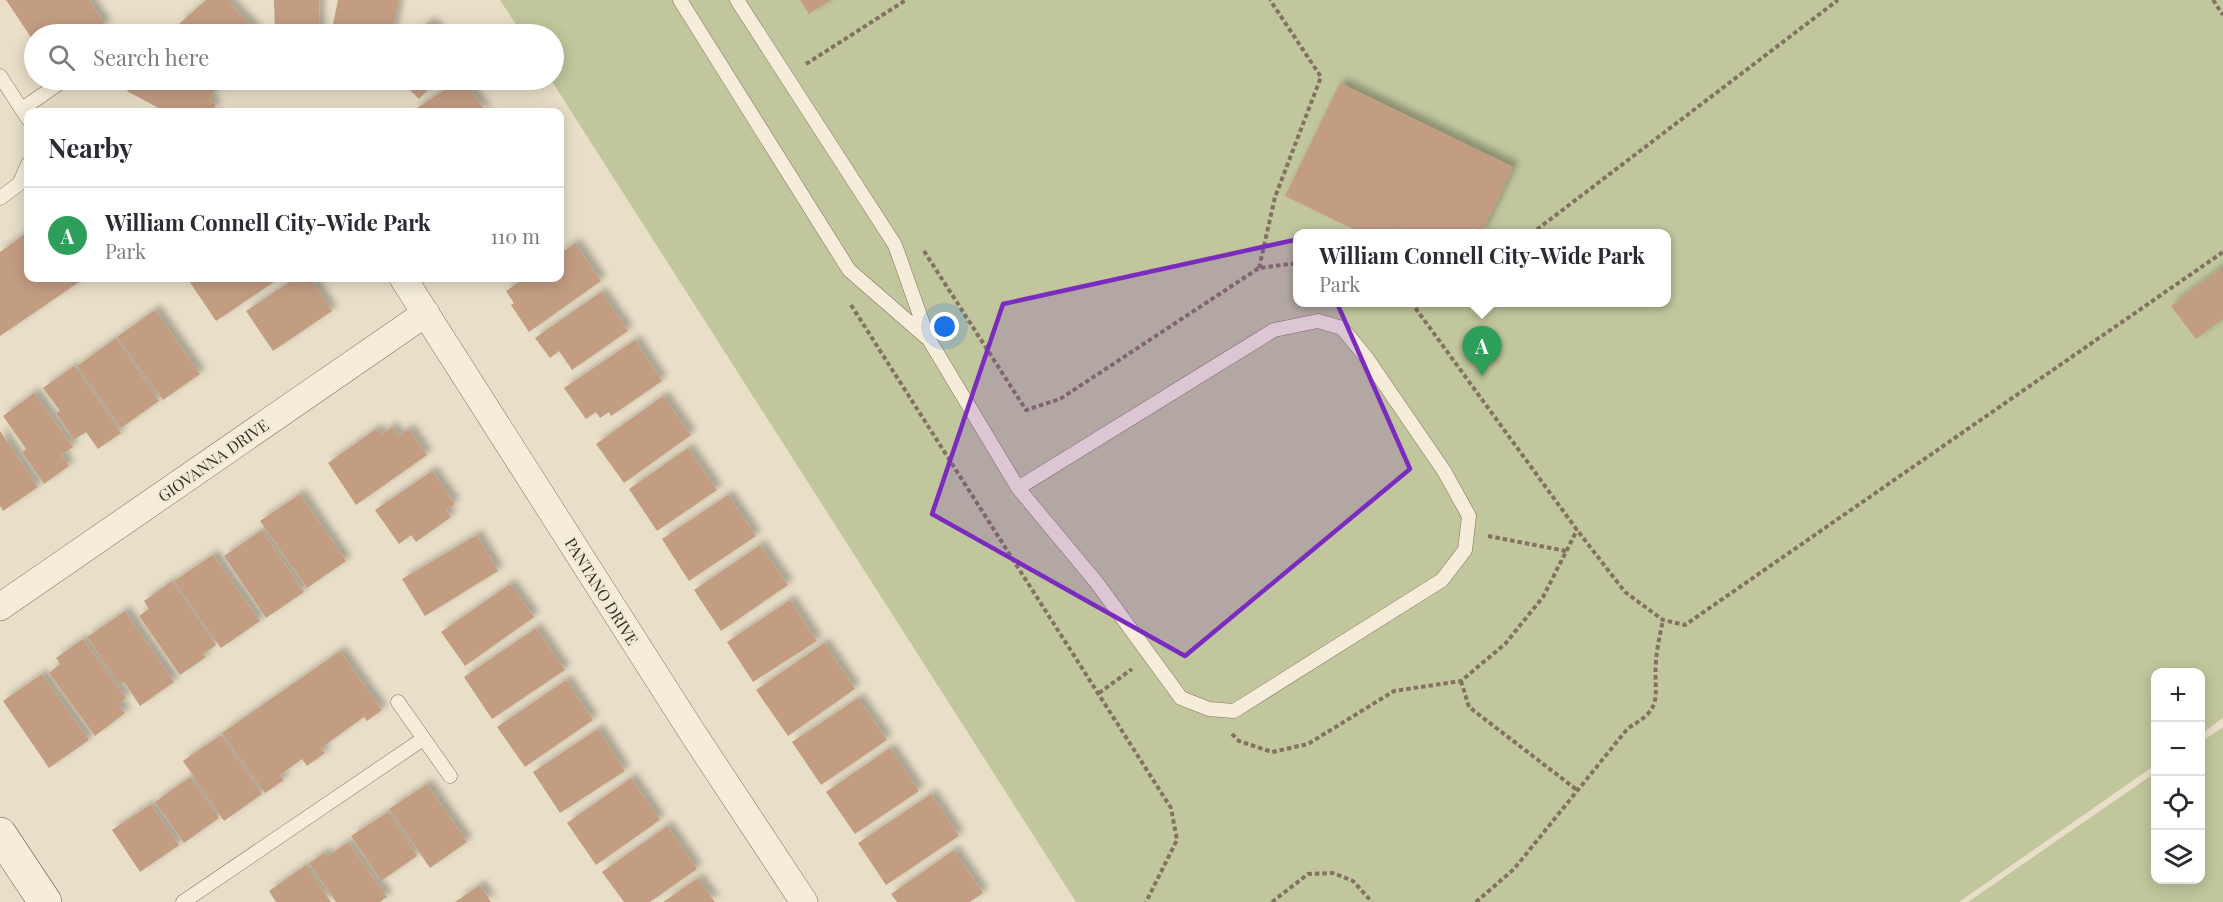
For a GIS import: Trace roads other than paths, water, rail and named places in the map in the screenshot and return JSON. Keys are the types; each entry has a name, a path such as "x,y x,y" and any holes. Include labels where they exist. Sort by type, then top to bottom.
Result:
{"main road":[{"path":"0,834 45,902"}],"street":[{"name":"PANTANO DRIVE","path":"406,282 686,723 804,902"},
{"name":"GIOVANNA DRIVE","path":"0,607 426,314"}],"lane":[{"path":"680,0 849,270 928,338"},
{"path":"736,0 895,245 928,338 1018,488 1097,583 1181,698 1209,709 1234,711 1442,580 1465,550 1468,516 1444,471 1366,357 1342,328 1318,321 1274,330 1018,488"},
{"path":"0,76 24,112"},
{"path":"32,108 52,90"},
{"path":"0,198 20,184 24,174"},
{"path":"398,702 450,776"},
{"path":"183,902 423,739"}],"place":[{"name":"William Connell City-Wide Park","path":"1482,376"}]}
